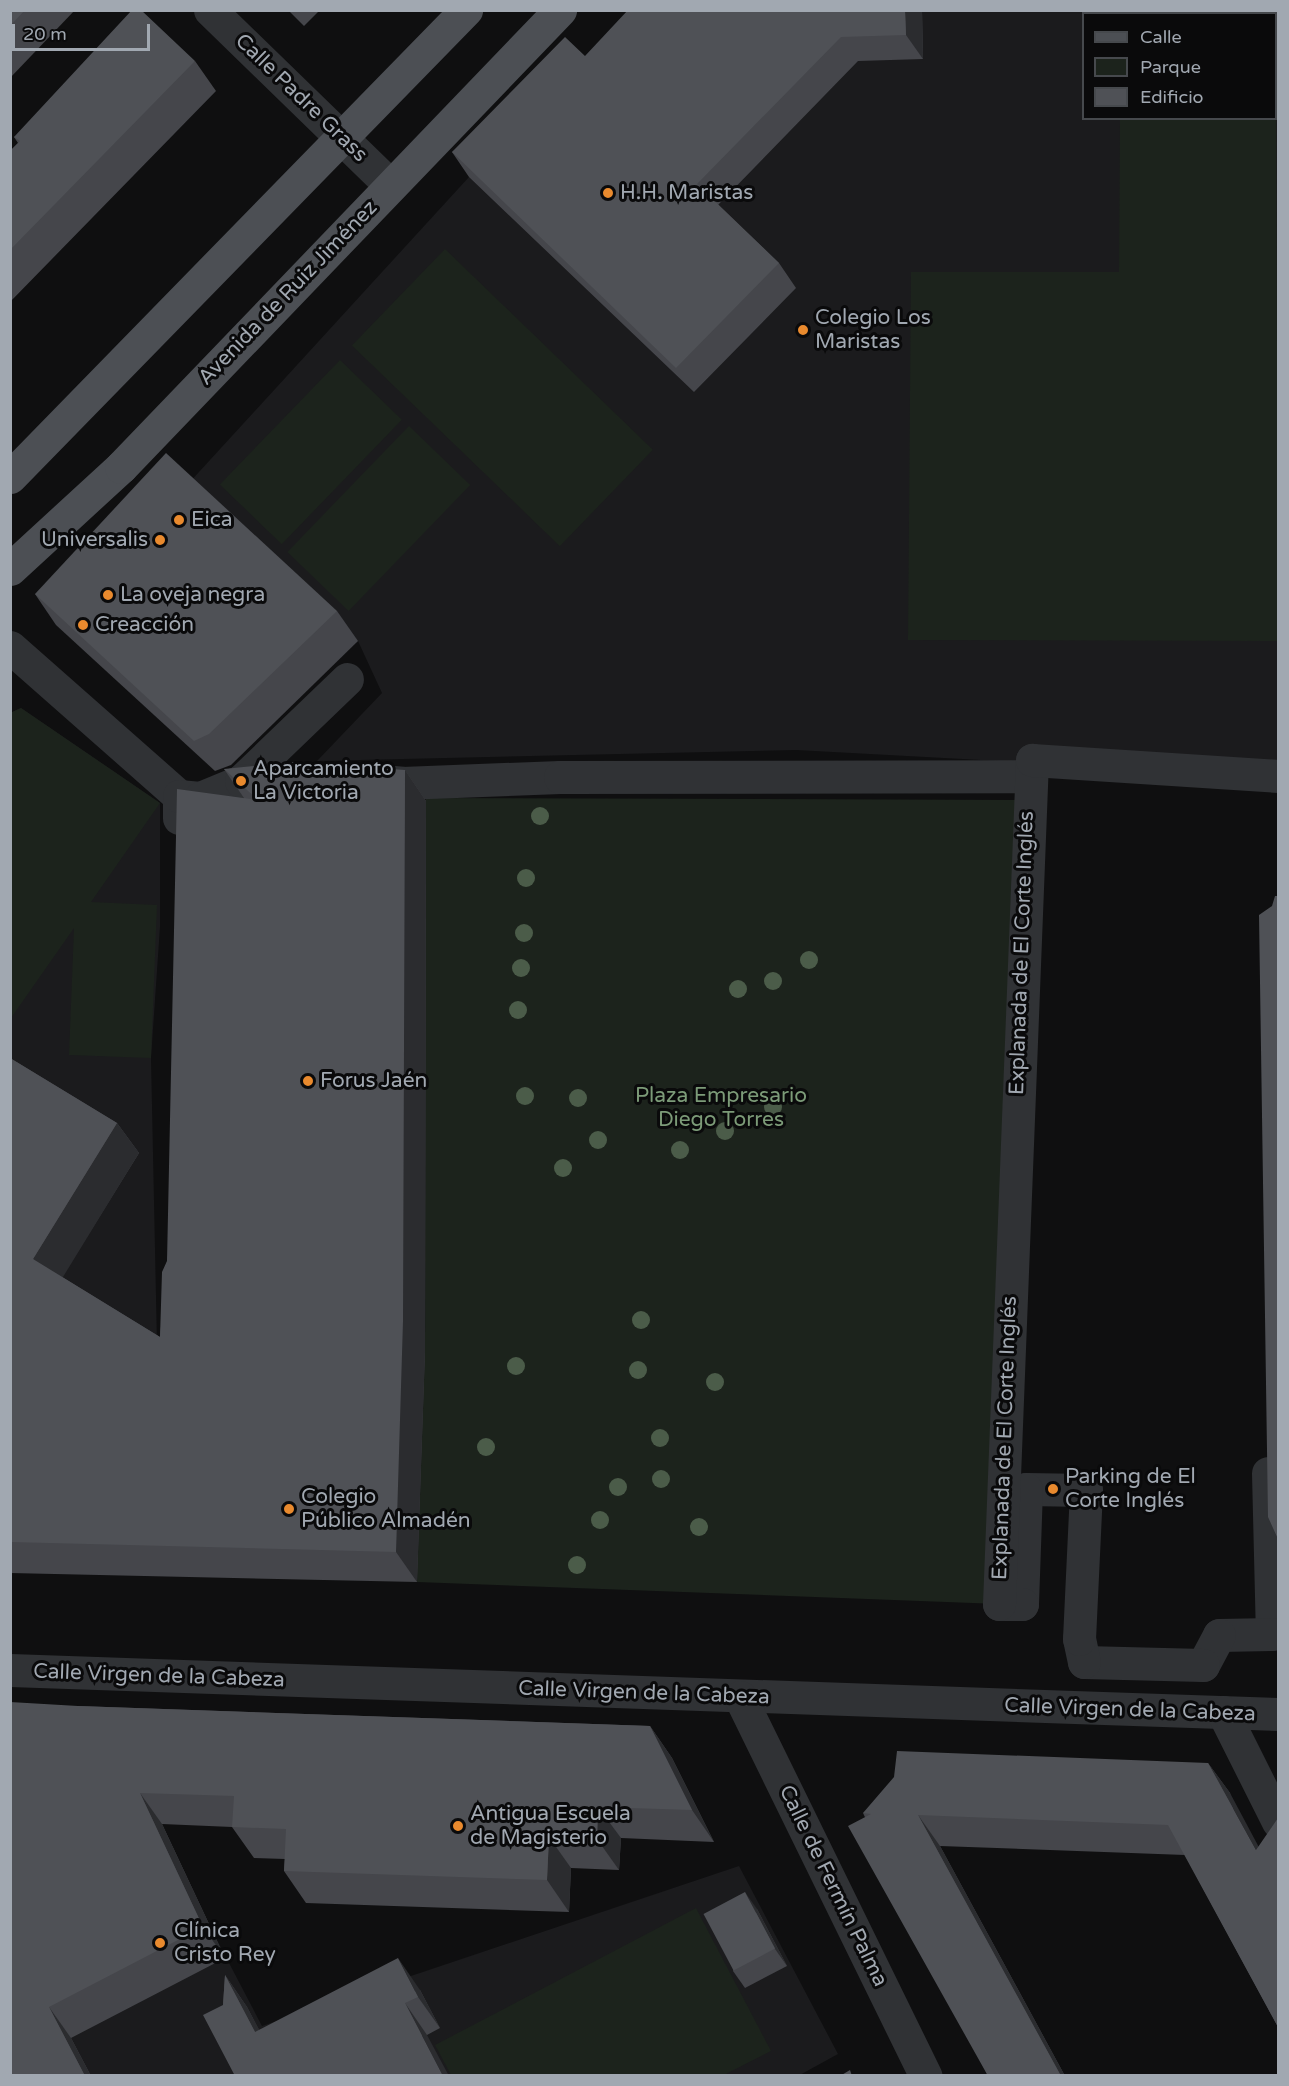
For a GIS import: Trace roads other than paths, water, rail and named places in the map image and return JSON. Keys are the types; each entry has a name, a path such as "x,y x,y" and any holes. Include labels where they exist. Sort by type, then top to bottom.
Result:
{"main road":[{"path":"10,477 344,139 466,10"},
{"name":"Avenida de Ruiz Jiménez","path":"10,569 121,467 560,10"}],"street":[{"name":"Calle Padre Grass","path":"210,10 391,186"},
{"path":"10,647 179,796 200,798 241,781 325,776 402,783 560,777 1018,776"},
{"path":"241,781 347,679"},
{"name":"Explanada de El Corte Inglés","path":"1268,1445 1272,1634 1219,1635 1203,1665 1084,1662 1079,1639 1086,1490 1026,1489 1022,1604 999,1604 1032,760 1278,776"},
{"path":"178,843 179,796"},
{"name":"Calle Virgen de la Cabeza","path":"10,1670 1278,1714"},
{"name":"Calle de Fermín Palma","path":"740,1697 912,2071"},
{"path":"1223,1712 1278,1822"}],"place":[{"name":"H.H. Maristas","path":"608,193"},
{"name":"Colegio Los Maristas","path":"803,330"},
{"name":"Eica","path":"179,520"},
{"name":"Universalis","path":"160,540"},
{"name":"La oveja negra","path":"108,595"},
{"name":"Creacción","path":"83,625"},
{"name":"Aparcamiento La Victoria","path":"241,781"},
{"name":"Forus Jaén","path":"308,1081"},
{"name":"Parking de El Corte Inglés","path":"1053,1489"},
{"name":"Colegio Público Almadén","path":"289,1509"},
{"name":"Antigua Escuela de Magisterio","path":"458,1826"},
{"name":"Clínica Cristo Rey","path":"160,1943"}],"park label":[{"name":"Plaza Empresario Diego Torres","path":"721,1108"}]}
